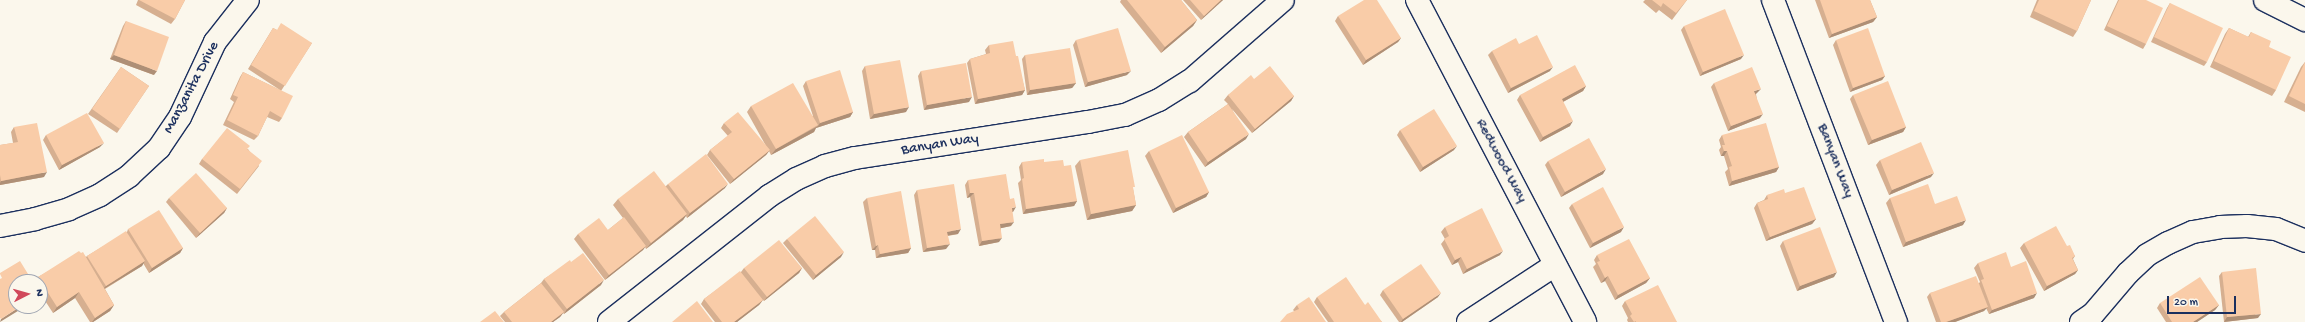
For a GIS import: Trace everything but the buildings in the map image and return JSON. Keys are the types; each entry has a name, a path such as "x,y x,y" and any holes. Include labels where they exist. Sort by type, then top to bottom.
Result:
{"street":[{"name":"Manzanita Drive","path":"0,226 35,219 69,209 100,195 130,176 159,148 180,117 215,42 248,0"},
{"name":"Banyan Way","path":"609,322 769,196 796,179 825,166 855,158 1125,114 1159,100 1190,81 1283,0"},
{"name":"Redwood Way","path":"1417,0 1585,322"},
{"name":"Banyan Way","path":"1773,0 1896,322"},
{"path":"2265,0 2305,20"},
{"path":"2081,322 2093,314 2128,272 2148,254 2168,242 2193,232 2220,227 2247,226 2276,229 2305,241"},
{"path":"1468,322 1555,265"}]}
